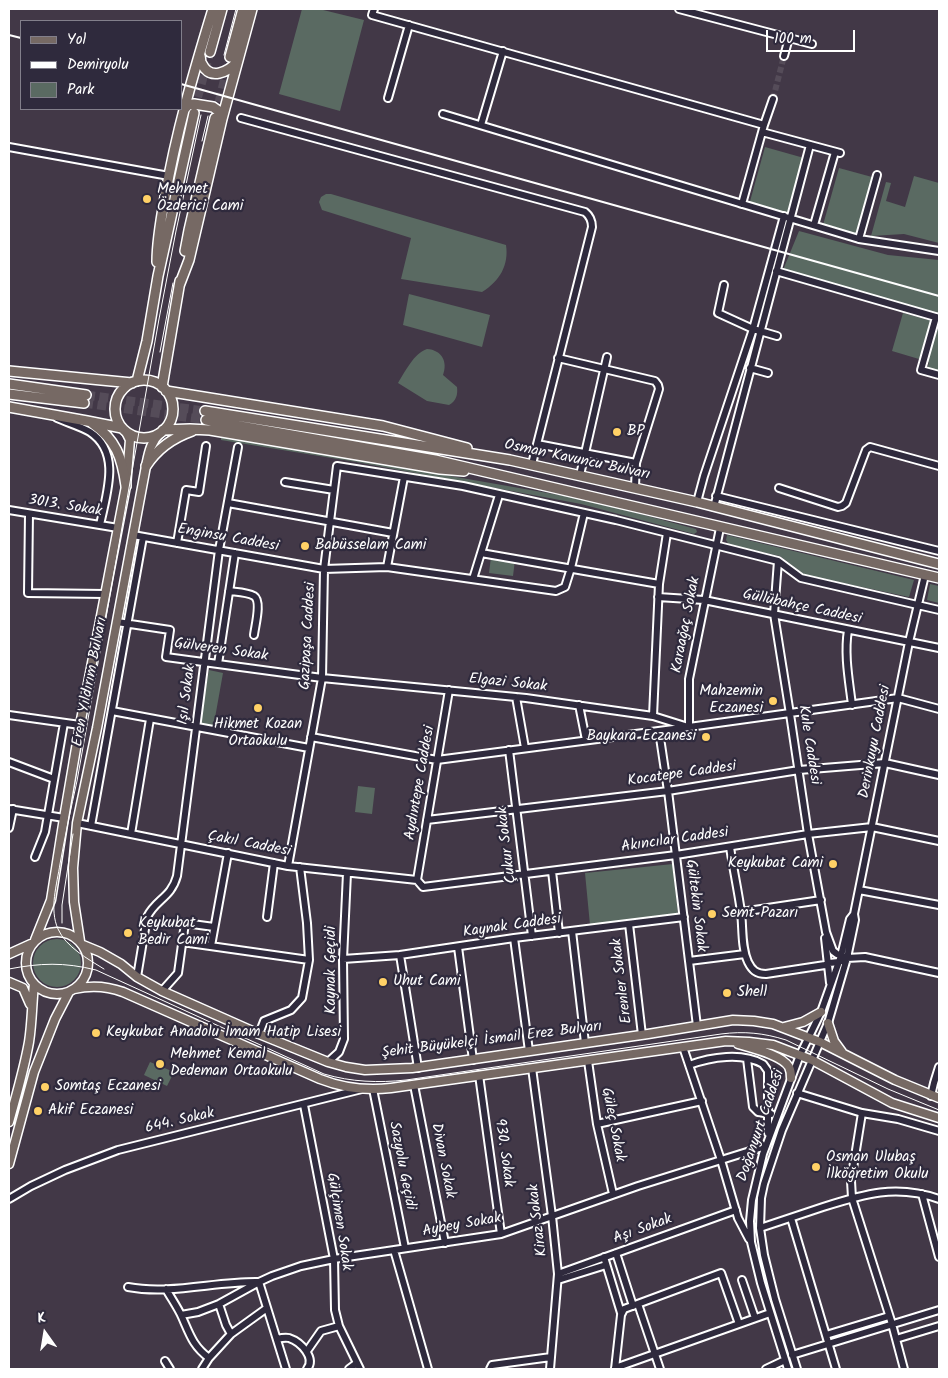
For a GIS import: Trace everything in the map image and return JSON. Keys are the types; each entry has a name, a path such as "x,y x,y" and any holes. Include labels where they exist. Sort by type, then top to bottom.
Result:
{"highway":[{"path":"158,276 157,245 169,176 184,110 213,9"},
{"path":"210,52 222,9"},
{"path":"164,389 189,230 234,59 243,9"},
{"path":"200,53 202,64 208,71 223,73 230,69 252,9"},
{"path":"184,110 188,105 194,104 213,107 220,112 219,118"},
{"path":"9,371 134,382 154,382 164,389 171,400 173,410 171,420 156,435 144,438 131,435 119,424 116,414 116,403 120,394 127,386 134,382 147,341 158,276 194,113"},
{"path":"9,384 85,399 9,394"},
{"path":"164,389 384,426 510,460"},
{"path":"9,407 87,420 124,430"},
{"name":"Osman Kavuncu Bulvarı","path":"939,564 697,502 532,464 205,415 435,460 939,578"},
{"path":"87,420 106,434 116,447 122,461 126,486"},
{"path":"162,431 200,429 440,468 506,476"},
{"path":"146,466 154,455 168,442 200,429"}],"main road":[{"name":"Eren Yıldırım Bulvarı","path":"33,942 51,900 80,725 126,486 130,440 124,430"},
{"name":"Eren Yıldırım Bulvarı","path":"81,943 74,902 73,868 77,823 97,728 150,447 153,440 162,431"},
{"path":"9,954 44,934 59,931 66,932 81,943 88,959 87,972 82,981 64,993 53,994 42,991 32,982 26,970 25,959 33,942"},
{"name":"Şehit Büyükelçi İsmail Erez Bulvarı","path":"81,943 114,960 137,977 162,990 258,1034 328,1062 346,1067 365,1070 418,1068 733,1020 744,1020 764,1022 820,1042 895,1080 935,1097"},
{"path":"9,981 32,982"},
{"path":"9,981 23,988 32,1009"},
{"path":"9,1122 24,1070 30,1032 32,982"},
{"name":"Şehit Büyükelçi İsmail Erez Bulvarı","path":"71,990 95,986 124,992 320,1079 363,1089 373,1090 414,1085 726,1041 749,1042 773,1045 800,1055 892,1104 939,1118"},
{"path":"9,1164 34,1072 55,1019 71,990"},
{"path":"783,1028 803,1022 821,1012"},
{"path":"828,1023 834,1041 843,1054"},
{"path":"726,1041 761,1051 785,1062 790,1070 791,1078"}],"street":[{"path":"374,9 372,15 764,125"},
{"path":"679,9 812,44"},
{"path":"388,98 410,25"},
{"path":"784,56 789,38"},
{"path":"481,125 503,51"},
{"path":"740,203 742,204 773,99"},
{"path":"443,114 859,239 939,251"},
{"path":"240,118 585,212 590,218 592,228 532,464"},
{"path":"762,132 837,152 814,225"},
{"path":"714,507 750,368 756,330 787,217 810,145"},
{"path":"9,147 169,176"},
{"path":"859,239 877,175"},
{"path":"697,502 702,482 776,271 787,217"},
{"path":"776,271 938,318 921,370 939,375"},
{"path":"724,285 718,313 756,330 777,336"},
{"path":"580,475 607,357"},
{"path":"558,358 655,381 658,385 659,389 636,463 634,487"},
{"path":"750,368 768,373"},
{"path":"45,413 90,432 105,449 110,473 100,525"},
{"path":"537,444 636,463"},
{"path":"177,543 186,490 198,492 206,446"},
{"name":"Işıl Sokak","path":"137,977 147,917 152,908 167,896 177,876 204,662 220,550 238,447"},
{"path":"778,488 840,507 846,503 866,450 870,447 939,466"},
{"name":"Gazipaşa Caddesi","path":"288,866 322,678 324,568 336,466 404,477"},
{"path":"387,567 404,477 463,486 716,545 778,561 800,578 939,610"},
{"path":"285,482 334,490"},
{"path":"473,579 500,495"},
{"path":"716,496 939,551"},
{"path":"228,503 330,520 393,533"},
{"name":"3013. Sokak","path":"9,510 118,528"},
{"name":"Enginsu Caddesi","path":"133,535 324,568 387,567 556,591 565,587 584,513"},
{"path":"29,514 28,593 105,594"},
{"name":"Karaağaç Sokak","path":"689,728 689,679 720,528"},
{"path":"653,716 658,597 667,533"},
{"path":"91,826 143,537"},
{"path":"218,664 235,553"},
{"path":"481,553 659,584"},
{"name":"Kule Caddesi","path":"778,561 774,614 808,834 826,932 832,951 843,959"},
{"name":"Derinkuyu Caddesi","path":"820,1042 828,1023 843,959 855,920 854,914 909,642 925,575"},
{"path":"229,591 252,595 256,598 258,604 254,635"},
{"name":"Güllübahçe Caddesi","path":"658,597 704,600 939,648"},
{"name":"Gülveren Sokak","path":"117,622 170,630 166,657 322,678"},
{"path":"848,630 846,659 852,705"},
{"name":"Elgazi Sokak","path":"322,678 579,705 653,716 689,728"},
{"name":"Aydıntepe Caddesi","path":"417,880 449,690"},
{"path":"516,697 525,748"},
{"path":"311,737 437,760 689,728 898,698 939,709"},
{"path":"579,705 586,740"},
{"path":"112,711 309,748"},
{"path":"9,715 80,725"},
{"path":"131,834 150,719"},
{"path":"35,857 43,841 47,824 64,722"},
{"name":"Gültekin Sokak","path":"659,731 697,1026"},
{"name":"Çukur Sokak","path":"509,750 532,936"},
{"path":"9,762 54,779"},
{"name":"Kocatepe Caddesi","path":"427,820 668,792 799,770 885,763 939,775"},
{"path":"9,828 11,809 64,818"},
{"name":"Çakıl Caddesi","path":"77,823 288,866 417,880"},
{"name":"Akıncılar Caddesi","path":"417,880 423,887 676,855 808,834 872,827 939,841"},
{"path":"730,846 741,912 745,954 754,972 766,974 825,965 843,959 865,957 939,973"},
{"path":"211,946 228,854"},
{"path":"266,917 274,863"},
{"path":"258,1034 264,1021 291,1010 302,998 309,960 308,923 300,867"},
{"path":"552,871 559,933"},
{"name":"Kaynak Geçidi","path":"328,1062 339,1052 344,1038 343,960 347,873"},
{"path":"859,890 939,904"},
{"path":"741,912 821,900"},
{"name":"Kaynak Caddesi","path":"343,960 400,955 514,938 684,917"},
{"path":"162,990 178,973 186,922 214,927"},
{"name":"Erenler Sokak","path":"629,924 642,1035"},
{"path":"572,931 585,1043"},
{"name":"Kule Caddesi","path":"826,932 831,985"},
{"path":"514,938 529,1051"},
{"path":"182,942 309,960"},
{"path":"458,947 473,1060"},
{"path":"689,961 745,954"},
{"path":"400,955 418,1068"},
{"name":"Derinkuyu Caddesi","path":"809,1038 843,959"},
{"name":"Doğanyurt Caddesi","path":"788,1369 761,1283 751,1242 750,1221 756,1178 767,1143 800,1055 809,1038"},
{"name":"Doğanyurt Caddesi","path":"797,1369 767,1268 760,1228 760,1203 762,1190 782,1130 820,1042"},
{"path":"684,1047 738,1218 751,1242"},
{"path":"689,1065 721,1057 747,1059 761,1063 767,1069 769,1113 767,1143"},
{"path":"747,1059 753,1107 758,1112 777,1115"},
{"name":"Güleç Sokak","path":"588,1061 598,1124 613,1194"},
{"path":"935,1097 934,1083 939,1067"},
{"name":"Kiraz Sokak","path":"532,1068 552,1216 558,1277 550,1369"},
{"name":"930. Sokak","path":"479,1075 501,1234"},
{"name":"Divan Sokak","path":"414,1085 445,1243"},
{"name":"644. Sokak","path":"9,1199 65,1170 118,1150 363,1089"},
{"name":"Sazyolu Geçidi","path":"373,1090 405,1248"},
{"path":"798,1093 862,1114 898,1119 939,1131"},
{"path":"598,1124 702,1101"},
{"name":"Gülçimen Sokak","path":"304,1105 334,1259 335,1310 339,1326 358,1366"},
{"path":"862,1114 851,1181 852,1198 892,1324 904,1369"},
{"name":"Aybey Sokak","path":"181,1315 198,1312 219,1304 259,1282 294,1268 334,1259 501,1234 613,1194 721,1160 767,1143"},
{"path":"760,1228 872,1193 908,1191 939,1199"},
{"path":"922,1194 939,1257"},
{"name":"Aşı Sokak","path":"558,1277 604,1257 736,1210"},
{"path":"791,1218 836,1369"},
{"path":"394,1250 428,1369"},
{"path":"616,1253 660,1369"},
{"path":"604,1257 621,1313 615,1369 770,1313"},
{"path":"558,1277 606,1265"},
{"path":"621,1313 624,1309 721,1273 739,1324"},
{"path":"742,1280 756,1318"},
{"path":"128,1287 166,1289 241,1281 259,1282 286,1369"},
{"path":"166,1289 181,1315 192,1340 199,1350 209,1358"},
{"path":"219,1304 231,1334"},
{"path":"202,1369 209,1358 231,1334 268,1308"},
{"path":"792,1355 939,1310"},
{"path":"826,1336 889,1316"},
{"path":"307,1351 321,1330 339,1326"},
{"path":"896,1339 939,1326"},
{"path":"277,1339 290,1338 307,1351 310,1359 310,1369"},
{"path":"491,1367 551,1356"},
{"path":"766,1369 785,1360"},
{"path":"165,1361 170,1369"},
{"path":"349,1369 358,1366"}],"green space":[{"path":"302,9 319,9 364,20 340,111 279,94"},
{"path":"765,147 804,158 788,215 749,205"},
{"path":"839,168 872,177 856,234 823,225"},
{"path":"914,176 939,183 939,243 904,234 871,236 886,182 891,183 886,201 905,207"},
{"path":"326,194 506,245 506,259 502,272 494,283 482,292 401,279 411,238 322,210 319,202 321,197"},
{"path":"799,231 888,255 939,260 939,317 783,270"},
{"path":"409,294 490,315 482,347 403,325"},
{"path":"903,313 939,323 939,374 927,370 929,362 892,351"},
{"path":"427,349 440,354 445,366 443,375 457,387 456,398 449,405 427,401 398,383 418,354"},
{"path":"221,436 588,500 696,529 697,532 694,534 581,504 356,462 221,440"},
{"path":"727,535 914,580 909,597 805,575 780,556 729,545 726,540"},
{"path":"491,557 515,560 513,576 489,573"},
{"path":"930,584 939,586 939,603 927,600"},
{"path":"209,670 223,673 213,729 199,726"},
{"path":"358,786 375,788 372,814 355,812"},
{"path":"673,864 678,916 590,925 585,873"},
{"path":"57,939 66,941 74,946 79,954 81,963 79,972 74,980 66,985 57,987 48,985 40,980 35,972 33,963 35,954 40,946 48,941"},
{"path":"150,1062 174,1072 167,1086 144,1075"}],"tunnel":[{"path":"194,110 210,52"},
{"path":"773,99 784,56"},
{"path":"216,115 230,57"},
{"path":"86,395 205,411"},
{"path":"84,403 206,420"}],"tram line":[{"path":"224,55 236,9"},
{"path":"104,969 78,952 66,941 55,921 54,896 77,781 159,319 201,115"},
{"path":"202,141 208,116"},
{"path":"160,352 173,283"},
{"path":"62,923 62,905 73,834"},
{"path":"9,969 52,964 96,970 324,1074 344,1079 375,1082 406,1080 721,1034 746,1033 762,1034 786,1040 888,1089 939,1110"}],"railway":[{"path":"9,35 20,38"},
{"path":"182,84 939,296"}],"place":[{"name":"Mehmet Özderici Cami","path":"147,199"},
{"name":"BP","path":"617,432"},
{"name":"Babüsselam Cami","path":"305,546"},
{"name":"Mahzemin Eczanesi","path":"773,701"},
{"name":"Hikmet Kozan Ortaokulu","path":"258,708"},
{"name":"Baykara Eczanesi","path":"706,737"},
{"name":"Keykubat Cami","path":"833,864"},
{"name":"Semt Pazarı","path":"712,914"},
{"name":"Keykubat Bedir Cami","path":"128,933"},
{"name":"Uhut Cami","path":"383,982"},
{"name":"Shell","path":"727,993"},
{"name":"Keykubat Anadolu İmam Hatip Lisesi","path":"96,1033"},
{"name":"Mehmet Kemal Dedeman Ortaokulu","path":"160,1064"},
{"name":"Somtaş Eczanesi","path":"45,1087"},
{"name":"Akif Eczanesi","path":"38,1111"},
{"name":"Osman Ulubaş İlköğretim Okulu","path":"816,1167"}]}
